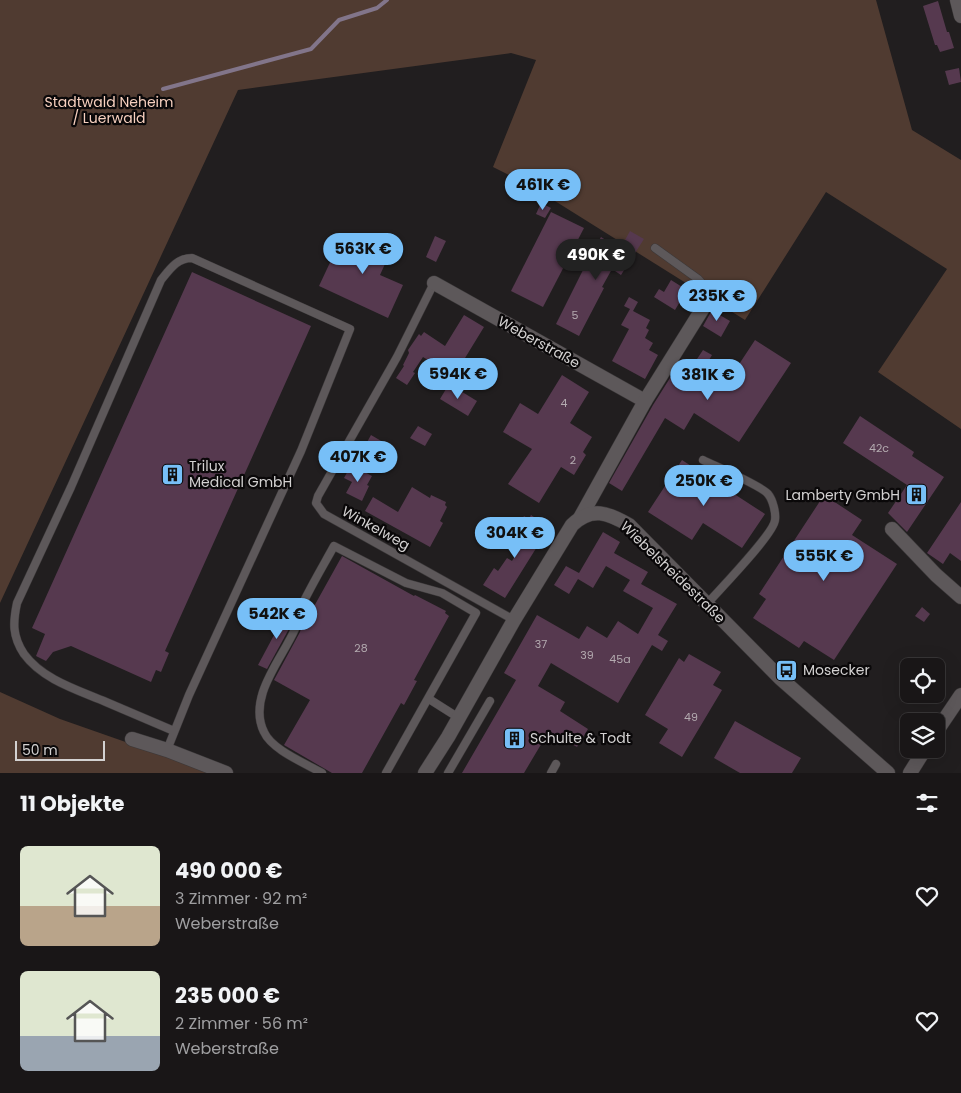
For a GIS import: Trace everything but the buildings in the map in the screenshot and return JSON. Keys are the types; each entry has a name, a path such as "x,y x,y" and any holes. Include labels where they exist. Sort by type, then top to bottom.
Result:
{"street":[{"path":"957,0 961,16"},
{"name":"Weberstraße","path":"434,283 645,401"},
{"path":"425,773 514,620 572,525 580,518 645,401 708,300"},
{"name":"Wiebelsheidestraße","path":"580,518 593,514 610,515 629,526 780,678 888,773"},
{"path":"892,530 936,576 961,597"},
{"path":"945,718 961,694"},
{"path":"132,739 167,750 226,773"},
{"path":"910,773 920,758"}],"lane":[{"path":"655,248 698,279 706,288 708,300"},
{"path":"167,750 301,451 350,329 192,258 185,258 174,264 161,280 75,478 17,602 13,623 17,640 24,654 41,671 64,684 174,731"},
{"name":"Winkelweg","path":"434,283 397,356 318,496 316,503 324,514 514,620"},
{"path":"703,460 758,487 768,494 774,507 776,522 768,535 707,604"},
{"path":"322,773 271,742 263,731 260,718 260,704 264,690 295,627 302,605 334,546 406,583 442,593 476,613 386,773"},
{"path":"429,699 458,718"},
{"path":"448,773 490,701"},
{"path":"551,773 556,764"}],"green space":[{"name":"Stadtwald Neheim / Luerwald","path":"0,0 876,0 912,130 961,160 961,429 878,372 947,269 826,192 745,320 531,186 493,167 536,60 511,53 238,90 0,603"},
{"path":"0,692 60,719 214,773 0,773"}],"waterway":[{"path":"163,89 311,49 339,20 377,8 387,0"}],"place":[{"name":"Trilux Medical GmbH","path":"173,474"},
{"name":"Lamberty GmbH","path":"916,495"},
{"name":"Mosecker","path":"787,670"},
{"name":"Schulte & Todt","path":"514,738"}]}
